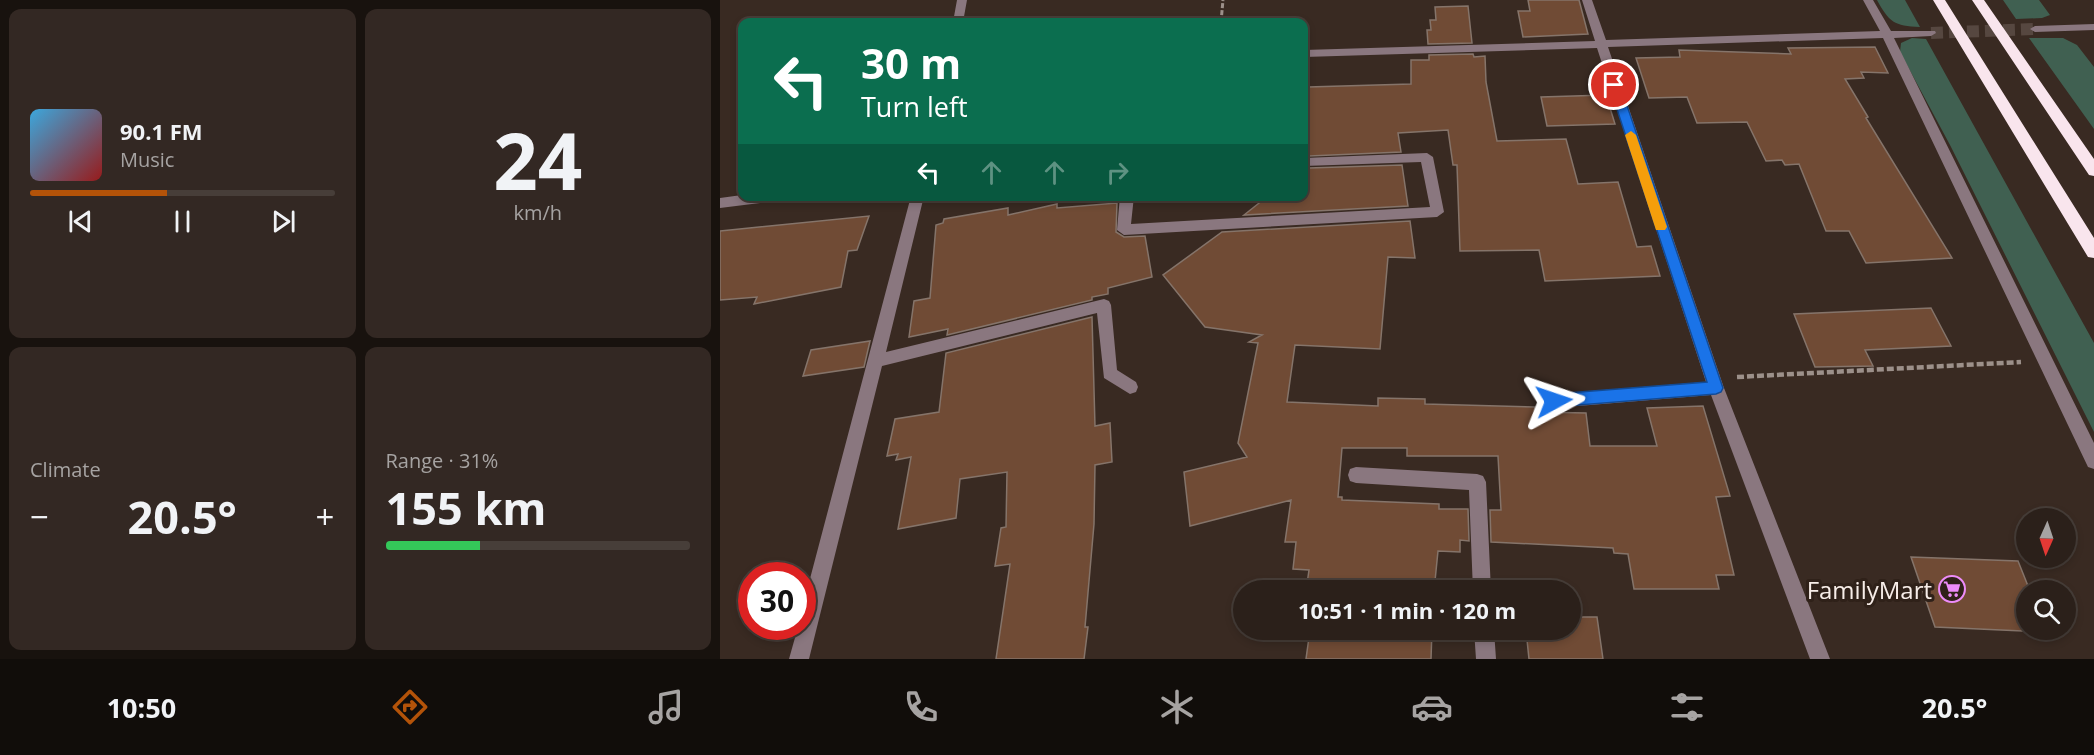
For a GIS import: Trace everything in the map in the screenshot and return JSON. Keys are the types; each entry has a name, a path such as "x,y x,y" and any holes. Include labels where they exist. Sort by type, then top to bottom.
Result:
{"highway":[{"path":"1939,0 2094,252"},
{"path":"1978,0 2094,171"}],"street":[{"path":"959,18 962,0"},
{"path":"1587,0 1714,383 1820,659"},
{"path":"1868,0 1888,36 2094,461"},
{"path":"2035,29 2094,27"},
{"path":"1308,54 1931,33"},
{"path":"1127,201 1124,230 1437,212 1427,157 1308,162"},
{"path":"720,203 738,201"},
{"path":"799,659 917,201"},
{"path":"876,361 1104,305 1110,373 1130,387"},
{"path":"1554,401 1714,383"},
{"path":"1356,475 1477,482 1481,580"},
{"path":"1485,640 1486,659"}],"path":[{"path":"1221,18 1223,0"},
{"path":"1714,383 2045,361"}],"green space":[{"path":"1877,0 1905,0 1920,27 1898,24 1893,21"},
{"path":"2003,0 2039,0 2050,15 2042,18 2016,19"},
{"path":"1912,38 1926,39 2094,343 2094,432 1950,145 1900,52 1901,43"},
{"path":"2029,38 2063,38 2077,45 2094,67 2094,129"}],"building":[{"path":"1528,0 1579,0 1588,34 1523,37 1518,11 1530,11"},
{"path":"1468,6 1472,43 1428,44 1427,30 1431,30 1430,20 1436,20 1435,7"},
{"path":"1875,47 1888,73 1861,72 1864,78 1845,79 1868,117 1866,118 1952,258 1866,263 1849,231 1826,231 1799,164 1785,165 1782,160 1766,161 1747,122 1697,123 1687,97 1649,98 1636,58 1680,57 1679,50 1791,54 1788,48"},
{"path":"1473,54 1474,57 1485,56 1486,82 1497,141 1566,139 1578,184 1618,182 1637,247 1651,246 1660,276 1545,281 1539,250 1460,251 1457,165 1453,165 1448,130 1398,133 1401,152 1309,156 1308,87 1411,84 1411,60 1429,60 1429,55"},
{"path":"1606,95 1615,124 1547,126 1541,97"},
{"path":"1402,165 1408,206 1244,215 1262,201 1308,201 1309,168"},
{"path":"1117,203 1116,232 1124,237 1145,236 1152,277 1108,288 1108,294 1092,297 1092,300 947,335 948,329 909,337 914,301 930,298 936,225 943,223 944,219 1008,208 1008,215 1057,204 1057,208"},
{"path":"869,216 857,250 848,251 841,287 754,304 757,297 720,300 720,231"},
{"path":"1410,221 1415,258 1388,257 1380,349 1295,345 1287,402 1378,406 1378,398 1425,399 1425,404 1535,407 1535,412 1586,413 1590,446 1657,446 1647,408 1703,406 1730,496 1716,497 1734,575 1716,575 1719,589 1634,589 1628,554 1614,553 1613,548 1491,542 1490,510 1501,510 1498,456 1407,456 1407,448 1342,448 1338,497 1342,497 1342,500 1439,504 1439,509 1468,509 1469,541 1460,540 1460,552 1438,551 1435,580 1308,580 1309,570 1293,569 1296,542 1285,542 1291,500 1190,526 1184,472 1247,457 1238,443 1258,343 1249,342 1262,335 1205,327 1163,275 1222,232"},
{"path":"1931,308 1951,346 1865,350 1873,366 1815,367 1794,314"},
{"path":"1092,317 1095,426 1110,423 1112,462 1095,465 1094,524 1084,659 996,659 1010,564 995,566 1001,528 1006,527 1007,472 960,479 956,518 898,529 911,457 896,460 898,454 887,456 895,419 939,412 946,353"},
{"path":"870,341 864,367 803,376 811,350"},
{"path":"1911,557 2016,561 2016,568 2021,568 2026,580 2016,580 2016,631 1935,627"},
{"path":"1581,617 1597,617 1603,659 1529,659 1527,640 1581,640"},
{"path":"1309,640 1432,640 1431,659 1306,659"}],"tunnel":[{"path":"1931,33 2035,29"}],"slow traffic":[{"path":"1631,135 1661,227"}],"place":[{"name":"FamilyMart","path":"1952,589"}],"route":[{"path":"1554,401 1716,388 1614,85"}]}
